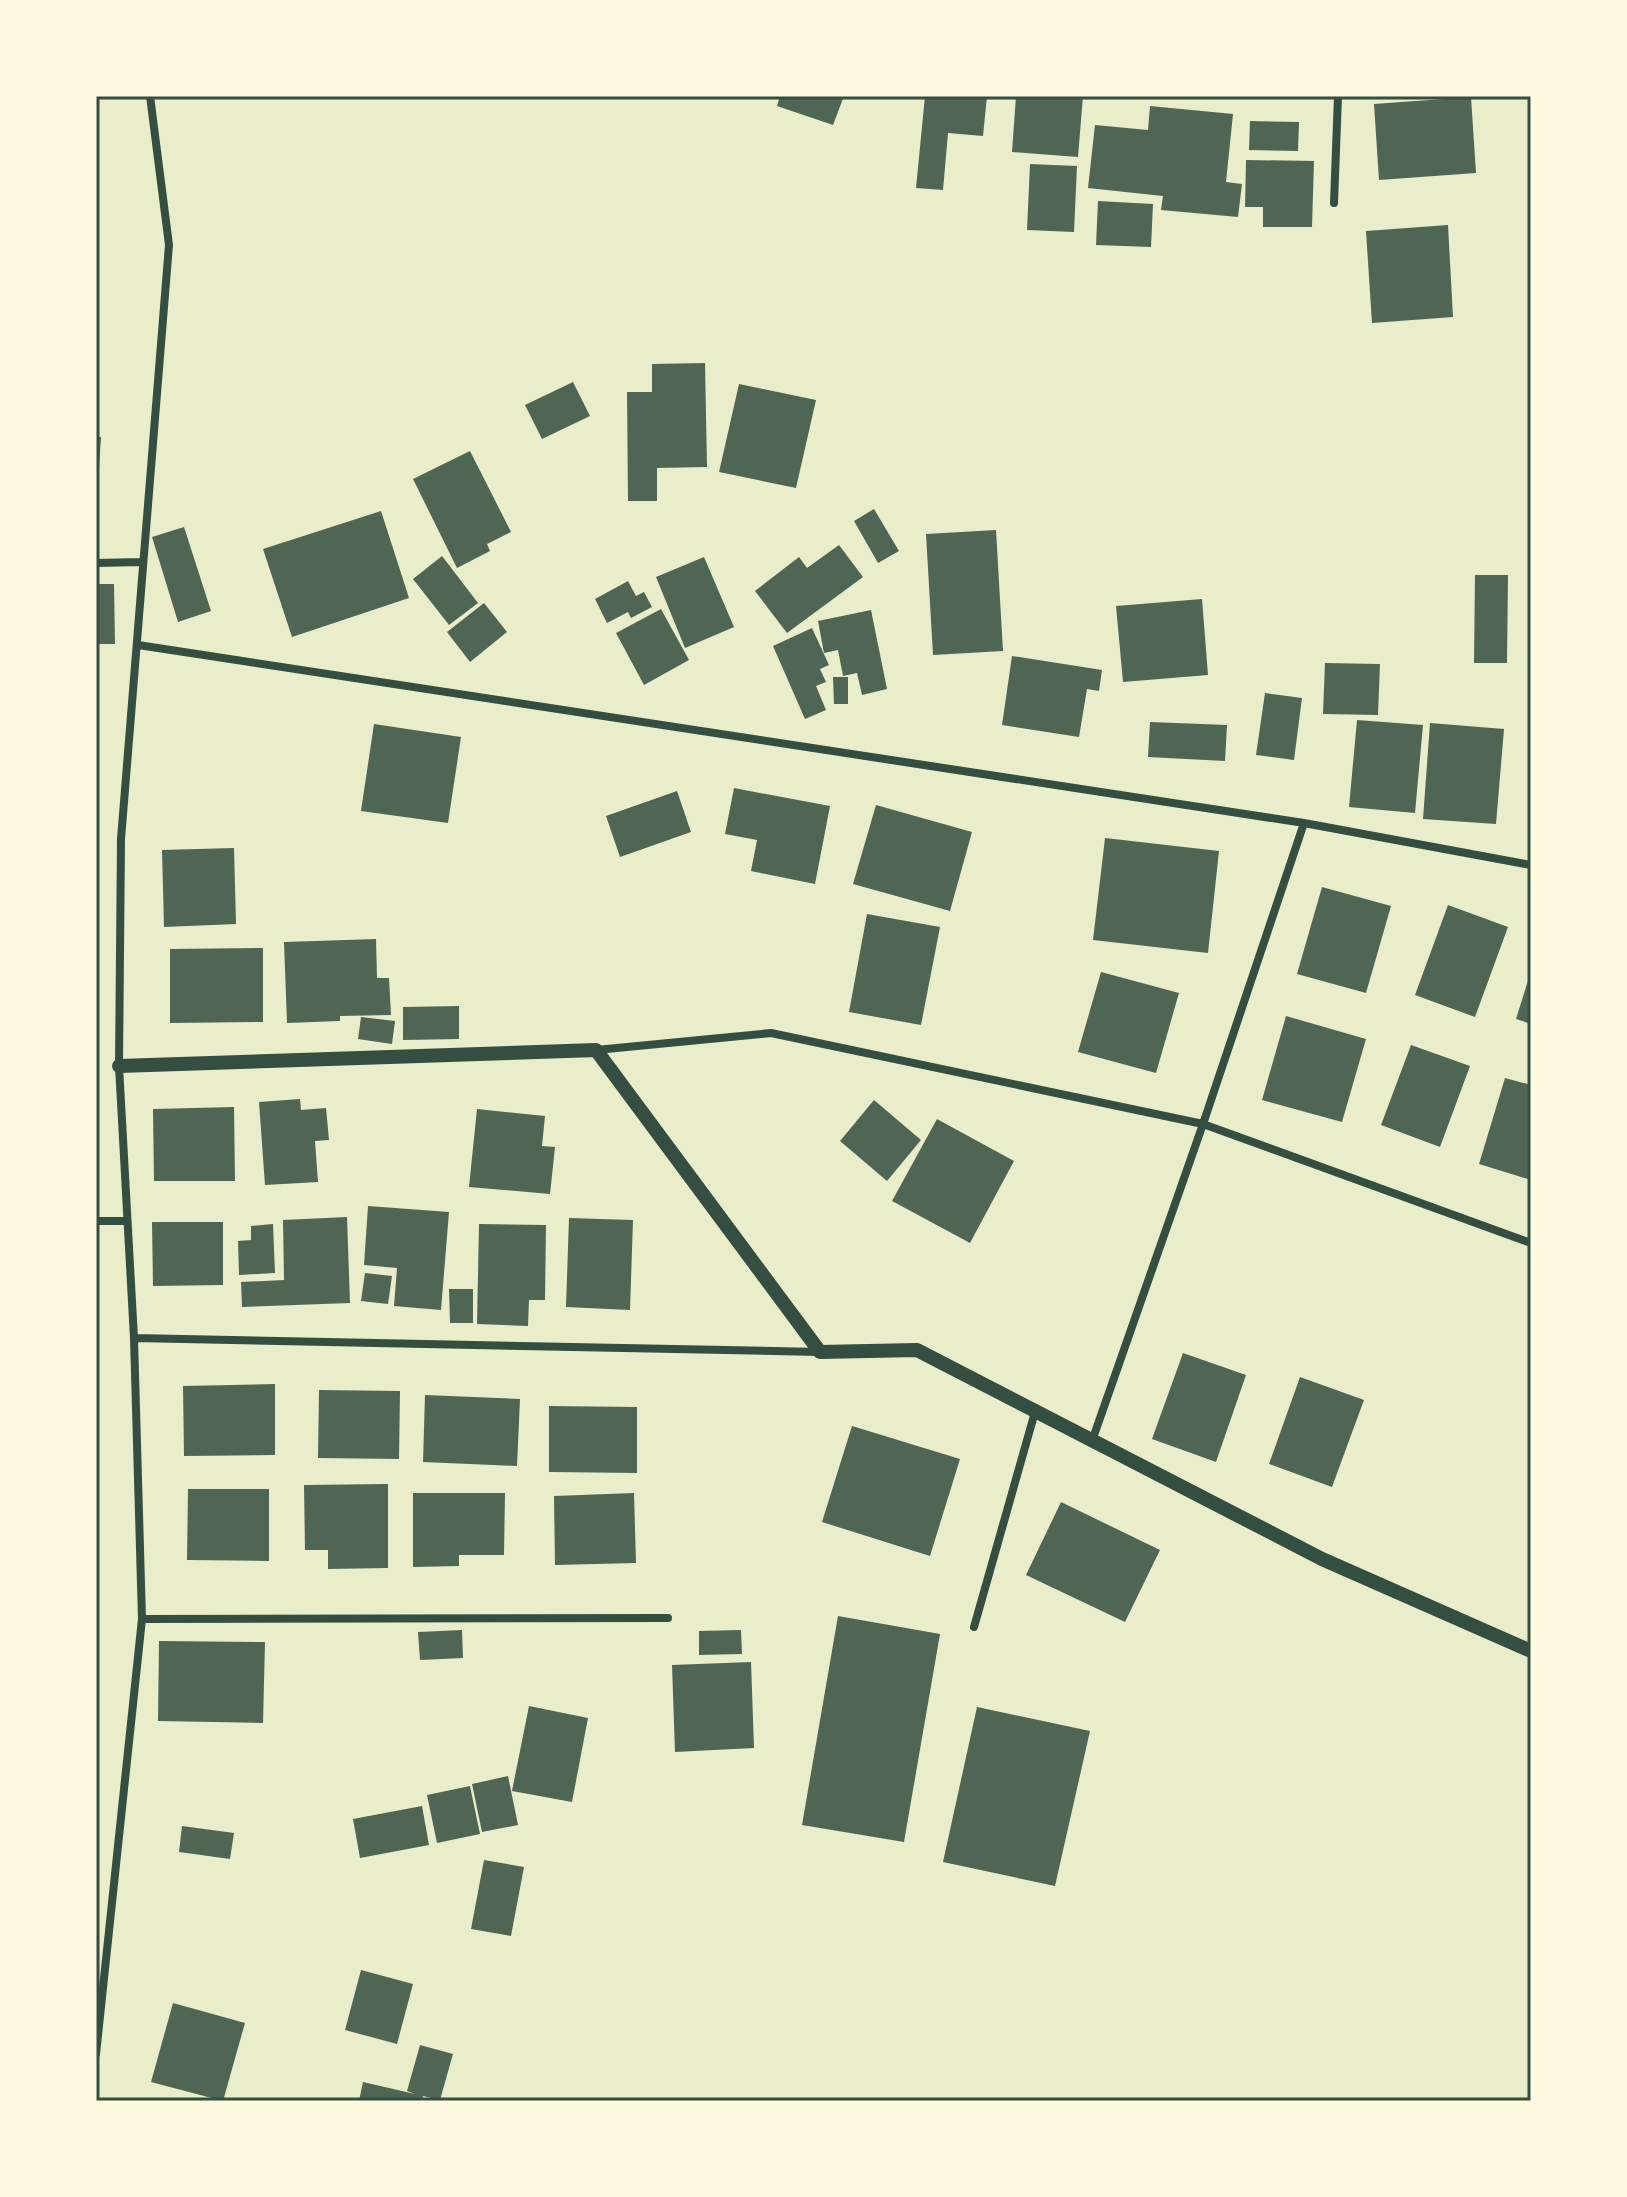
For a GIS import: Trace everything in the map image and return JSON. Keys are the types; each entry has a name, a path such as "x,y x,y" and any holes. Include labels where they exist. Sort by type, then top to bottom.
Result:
{"street":[{"path":"96,2054 142,1619 134,1338 119,1066 121,839 169,245 150,96"},
{"path":"1334,203 1338,96"},
{"path":"96,563 142,562"},
{"path":"138,645 1304,823 1531,865"},
{"path":"1092,1441 1304,823"},
{"path":"119,1066 596,1050 771,1033 1203,1124 1531,1243"},
{"path":"596,1050 820,1352"},
{"path":"96,1221 126,1221"},
{"path":"134,1338 820,1352 917,1350 1322,1559 1531,1651"},
{"path":"974,1627 1035,1412"},
{"path":"142,1619 668,1618"}],"building":[{"path":"780,96 844,96 833,125 777,106"},
{"path":"925,96 987,96 983,136 948,133 943,190 916,188"},
{"path":"1016,96 1083,96 1078,157 1012,152"},
{"path":"1471,97 1476,173 1379,180 1374,104"},
{"path":"1150,106 1233,114 1226,182 1242,184 1238,217 1161,210 1163,196 1088,188 1095,125 1148,130"},
{"path":"1250,121 1299,122 1298,151 1249,150"},
{"path":"1246,160 1314,161 1312,227 1263,227 1263,207 1245,207"},
{"path":"1030,164 1077,166 1074,232 1027,230"},
{"path":"1098,201 1153,204 1151,247 1096,245"},
{"path":"1448,225 1453,317 1372,323 1366,231"},
{"path":"705,363 707,467 657,468 657,501 628,501 627,392 652,392 652,364"},
{"path":"573,382 590,416 542,439 525,405"},
{"path":"739,384 816,400 796,488 719,472"},
{"path":"96,437 101,437 98,483 96,483"},
{"path":"470,451 511,532 487,544 490,551 457,568 413,479"},
{"path":"874,509 899,551 878,563 854,521"},
{"path":"381,511 409,598 292,637 263,549"},
{"path":"184,527 211,611 178,622 152,537"},
{"path":"996,530 1003,651 933,655 926,534"},
{"path":"839,545 863,577 787,633 755,591 799,557 807,568"},
{"path":"442,556 478,603 449,625 413,579"},
{"path":"704,557 734,627 685,648 656,577"},
{"path":"1475,575 1508,575 1507,663 1474,663"},
{"path":"628,581 636,596 644,592 652,607 631,618 628,612 607,623 595,599"},
{"path":"96,584 114,584 115,644 96,644"},
{"path":"1202,599 1208,675 1123,682 1116,606"},
{"path":"484,603 507,632 470,662 447,632"},
{"path":"661,609 689,660 644,685 616,633"},
{"path":"871,610 887,689 862,695 857,673 843,676 838,650 824,653 818,621"},
{"path":"812,628 829,665 820,669 826,682 816,686 826,710 805,719 773,646"},
{"path":"1012,656 1102,670 1099,691 1087,689 1079,737 1002,725"},
{"path":"1325,663 1380,664 1378,715 1323,714"},
{"path":"833,677 848,677 848,704 834,704"},
{"path":"1265,693 1302,698 1294,760 1256,755"},
{"path":"1357,720 1423,725 1415,813 1349,807"},
{"path":"1150,722 1227,725 1225,761 1148,757"},
{"path":"1430,723 1504,729 1496,824 1423,819"},
{"path":"374,724 461,737 448,823 361,811"},
{"path":"734,788 830,806 815,884 751,871 757,840 725,834"},
{"path":"677,791 691,832 620,857 606,816"},
{"path":"876,805 972,832 950,911 853,884"},
{"path":"1105,838 1219,851 1208,953 1093,940"},
{"path":"234,848 236,924 164,927 162,850"},
{"path":"1322,887 1391,906 1366,993 1297,974"},
{"path":"1448,905 1508,927 1475,1017 1415,995"},
{"path":"867,914 940,927 921,1025 849,1012"},
{"path":"376,939 377,978 389,978 391,1015 340,1016 340,1021 287,1023 284,942"},
{"path":"263,948 263,1022 170,1023 170,949"},
{"path":"1531,971 1531,1024 1516,1019"},
{"path":"1101,972 1179,993 1156,1073 1078,1052"},
{"path":"459,1006 459,1039 403,1040 403,1007"},
{"path":"1286,1016 1366,1039 1342,1122 1262,1100"},
{"path":"361,1017 395,1021 392,1044 358,1039"},
{"path":"1411,1045 1470,1066 1440,1147 1381,1125"},
{"path":"1505,1078 1531,1085 1531,1180 1479,1164"},
{"path":"300,1099 301,1110 326,1108 329,1140 315,1141 318,1182 265,1185 259,1102"},
{"path":"874,1100 921,1140 887,1181 840,1141"},
{"path":"234,1107 235,1181 154,1181 153,1109"},
{"path":"477,1109 545,1116 542,1146 555,1147 550,1194 469,1187"},
{"path":"937,1119 1014,1161 970,1243 892,1201"},
{"path":"368,1206 449,1212 441,1310 394,1306 397,1268 364,1265"},
{"path":"347,1217 350,1303 242,1307 241,1282 284,1280 283,1220"},
{"path":"569,1218 633,1220 630,1310 566,1307"},
{"path":"152,1222 223,1222 223,1285 153,1286"},
{"path":"273,1224 275,1273 239,1275 238,1241 251,1240 251,1226"},
{"path":"479,1224 546,1225 545,1300 529,1300 528,1326 477,1324"},
{"path":"365,1273 392,1276 388,1304 361,1301"},
{"path":"449,1289 473,1289 473,1323 450,1323"},
{"path":"1183,1353 1246,1375 1216,1462 1152,1439"},
{"path":"1300,1377 1364,1400 1332,1487 1269,1464"},
{"path":"275,1384 275,1455 184,1456 183,1386"},
{"path":"319,1390 400,1391 399,1459 318,1458"},
{"path":"425,1395 520,1399 517,1466 423,1462"},
{"path":"549,1406 637,1407 637,1473 549,1472"},
{"path":"852,1426 960,1459 930,1556 822,1522"},
{"path":"388,1484 388,1568 328,1569 328,1550 305,1550 304,1485"},
{"path":"188,1489 269,1489 269,1561 187,1560"},
{"path":"413,1493 505,1493 504,1555 459,1555 459,1566 413,1567"},
{"path":"634,1493 636,1563 555,1565 554,1496"},
{"path":"1061,1502 1160,1550 1125,1622 1026,1575"},
{"path":"838,1616 940,1634 904,1842 802,1825"},
{"path":"462,1630 463,1658 420,1660 418,1632"},
{"path":"741,1630 742,1654 699,1655 699,1631"},
{"path":"159,1641 265,1642 263,1723 158,1721"},
{"path":"751,1662 754,1748 675,1752 672,1665"},
{"path":"529,1706 588,1718 572,1802 512,1791"},
{"path":"977,1707 1090,1731 1055,1886 943,1862"},
{"path":"508,1776 518,1825 482,1832 472,1784"},
{"path":"470,1786 480,1834 437,1843 427,1795"},
{"path":"422,1806 429,1845 360,1858 353,1819"},
{"path":"182,1826 234,1833 230,1859 179,1852"},
{"path":"484,1860 524,1867 511,1936 471,1929"},
{"path":"361,1970 413,1984 397,2044 345,2030"},
{"path":"173,2003 245,2023 223,2101 151,2082"},
{"path":"420,2045 453,2054 440,2100 423,2096 422,2101 359,2101 363,2082 415,2094 407,2091"}]}
